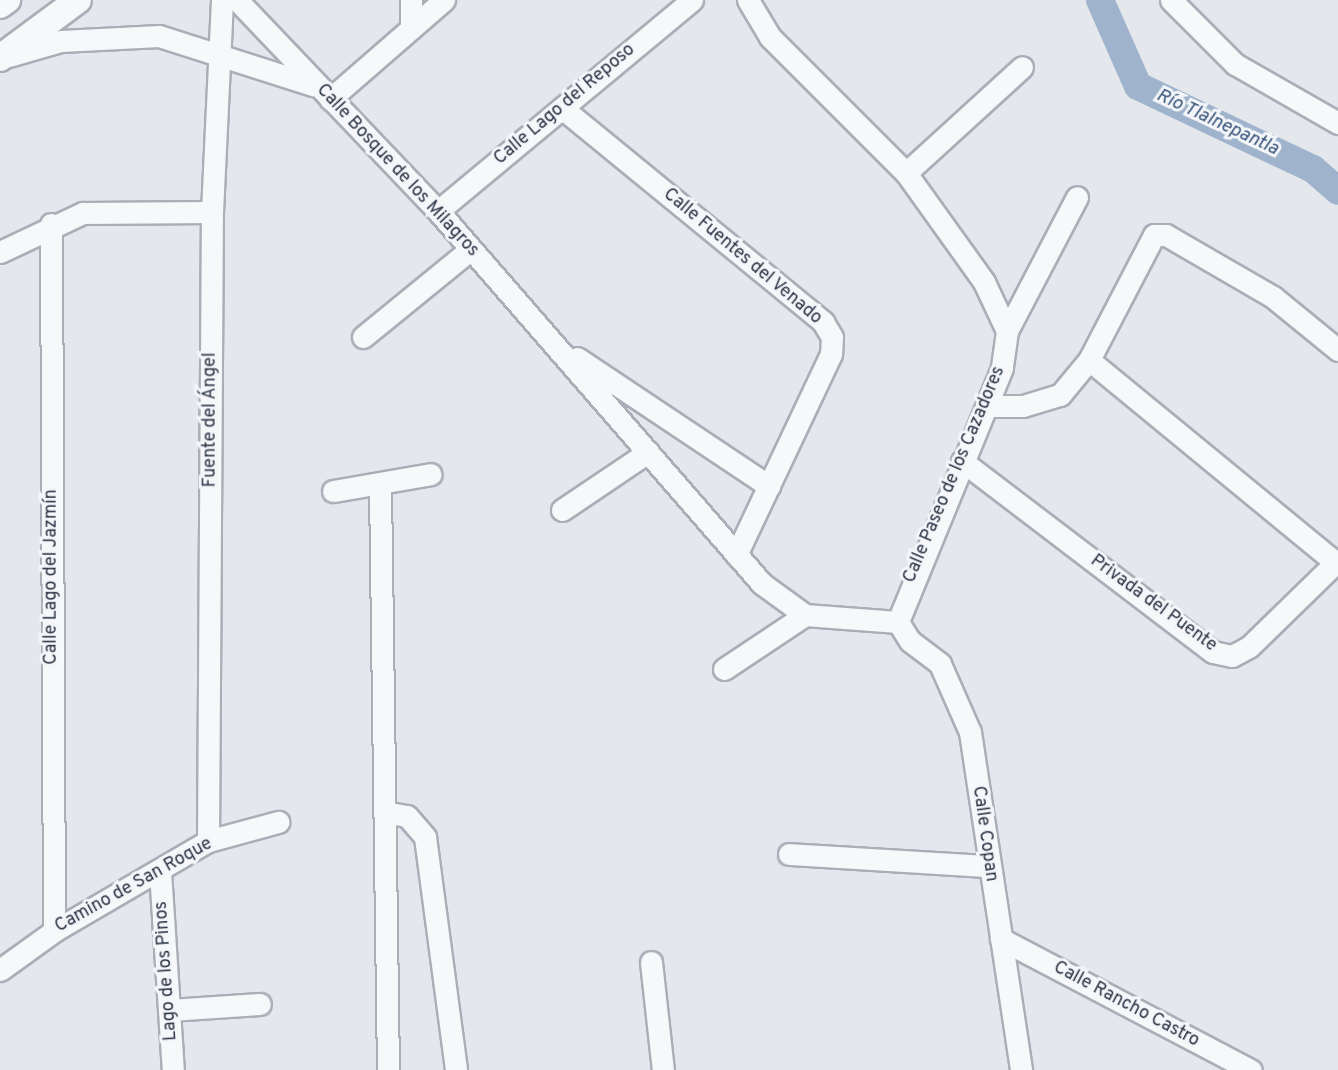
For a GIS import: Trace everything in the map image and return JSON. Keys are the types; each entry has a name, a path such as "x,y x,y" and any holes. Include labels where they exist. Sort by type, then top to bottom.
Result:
{"street":[{"path":"0,5 7,0"},
{"path":"0,58 78,0"},
{"name":"Fuente del Ángel","path":"208,841 212,212 216,51 222,0"},
{"name":"Calle Bosque de los Milagros","path":"237,0 438,211 736,555 805,615"},
{"path":"411,0 411,28"},
{"path":"0,58 61,41 107,37 159,37 216,51 324,93 444,0"},
{"name":"Calle Lago del Reposo","path":"438,211 692,0"},
{"path":"748,0 770,37 906,173 984,282 1007,331"},
{"path":"1171,0 1236,64 1338,122"},
{"path":"906,173 1021,67"},
{"name":"Calle Fuentes del Venado","path":"562,108 823,322 832,337 831,354 736,555"},
{"path":"1007,331 1077,197"},
{"path":"0,251 51,224 83,213 212,212"},
{"name":"Calle Lago del Jazmín","path":"51,224 54,931"},
{"path":"987,406 1023,406 1060,395 1089,360 1154,235 1166,235 1273,297 1338,351"},
{"path":"363,337 471,249"},
{"name":"Calle Paseo de los Cazadores","path":"898,622 1002,368 1007,331"},
{"name":"Calle Bosque de los Milagros","path":"555,343 769,486"},
{"path":"1089,360 1337,561"},
{"path":"562,510 648,452"},
{"name":"Privada del Puente","path":"962,461 1213,652 1232,656 1249,647 1337,561"},
{"path":"333,491 380,485 431,474"},
{"path":"380,485 388,1070"},
{"path":"724,669 805,615 898,622"},
{"name":"Calle Copan","path":"898,622 910,641 940,664 956,690 970,733 988,866 1021,1070"},
{"path":"384,812 419,823 425,837 456,1070"},
{"name":"Camino de San Roque","path":"0,970 54,931 208,841 278,822"},
{"path":"789,853 988,866"},
{"name":"Lago de los Pinos","path":"160,871 173,1070"},
{"name":"Calle Rancho Castro","path":"1001,939 1251,1070"},
{"path":"651,962 663,1070"},
{"path":"169,1010 260,1004"}],"waterway":[{"name":"Río Tlalnepantla","path":"1100,0 1138,86 1313,169 1338,191"}]}
